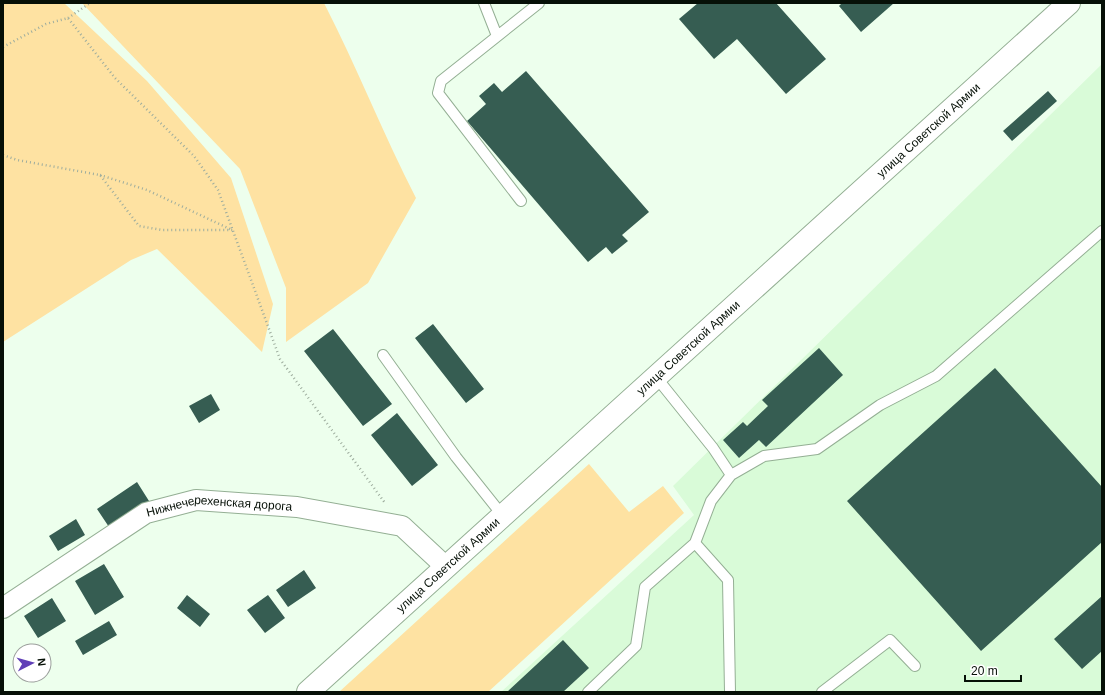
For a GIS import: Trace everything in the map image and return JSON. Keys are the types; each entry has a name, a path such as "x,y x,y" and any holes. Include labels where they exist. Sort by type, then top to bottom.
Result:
{"main road":[{"name":"улица Советской Армии","path":"308,692 1069,3"}],"street":[{"name":"Нижнечерехенская дорога","path":"3,608 146,513 196,500 297,507 402,526"},
{"path":"402,526 446,567"}],"lane":[{"path":"484,3 497,36"},
{"path":"521,201 438,93 442,81 539,3"},
{"path":"588,692 636,646 645,586 695,544 711,501 731,475 764,456 816,449 880,404 936,376 1102,231"},
{"path":"382,355 456,457 503,516"},
{"path":"656,377 713,448 731,475"},
{"path":"695,544 728,580 730,692"},
{"path":"822,692 890,640 915,666"}],"path":[{"path":"3,46 46,24 68,18 90,3"},
{"path":"68,18 115,78 194,156 218,190 280,359 402,526"},
{"path":"3,155 16,160 100,174 147,190 233,230"},
{"path":"100,174 139,226 162,230 233,230"}],"shaded area":[{"path":"3,3 64,3 147,81 231,178 273,304 262,352 157,249 131,260 3,342"},
{"path":"82,3 324,3 348,51 392,150 416,198 368,283 286,342 286,288 240,169"},
{"path":"1102,64 1102,692 501,692 694,515 673,486"},
{"path":"589,464 629,512 663,486 684,513 488,692 339,692"}],"building":[{"path":"698,3 776,3 826,59 786,94 737,39 714,59 679,19"},
{"path":"842,3 894,3 861,32 839,6"},
{"path":"526,71 649,212 622,235 628,241 612,254 606,247 588,262 467,121 486,104 479,96 494,83 502,92"},
{"path":"1048,91 1057,101 1012,141 1003,131"},
{"path":"433,324 484,389 466,403 415,338"},
{"path":"333,329 392,404 363,426 304,351"},
{"path":"819,348 843,375 766,447 759,440 739,458 723,440 743,422 747,426 768,406 762,400"},
{"path":"995,368 1102,487 1102,542 981,651 847,501"},
{"path":"211,394 220,410 199,423 189,406"},
{"path":"397,413 438,465 412,486 371,435"},
{"path":"137,482 149,501 109,527 97,509"},
{"path":"76,519 85,535 58,551 49,536"},
{"path":"104,564 124,597 95,615 75,581"},
{"path":"304,570 316,588 288,607 276,590"},
{"path":"187,595 210,614 200,627 177,608"},
{"path":"268,595 285,618 265,633 247,610"},
{"path":"1102,596 1102,651 1082,669 1054,639"},
{"path":"52,598 66,621 38,638 24,616"},
{"path":"109,621 117,635 83,655 75,641"},
{"path":"563,640 589,668 563,692 507,692"}]}
